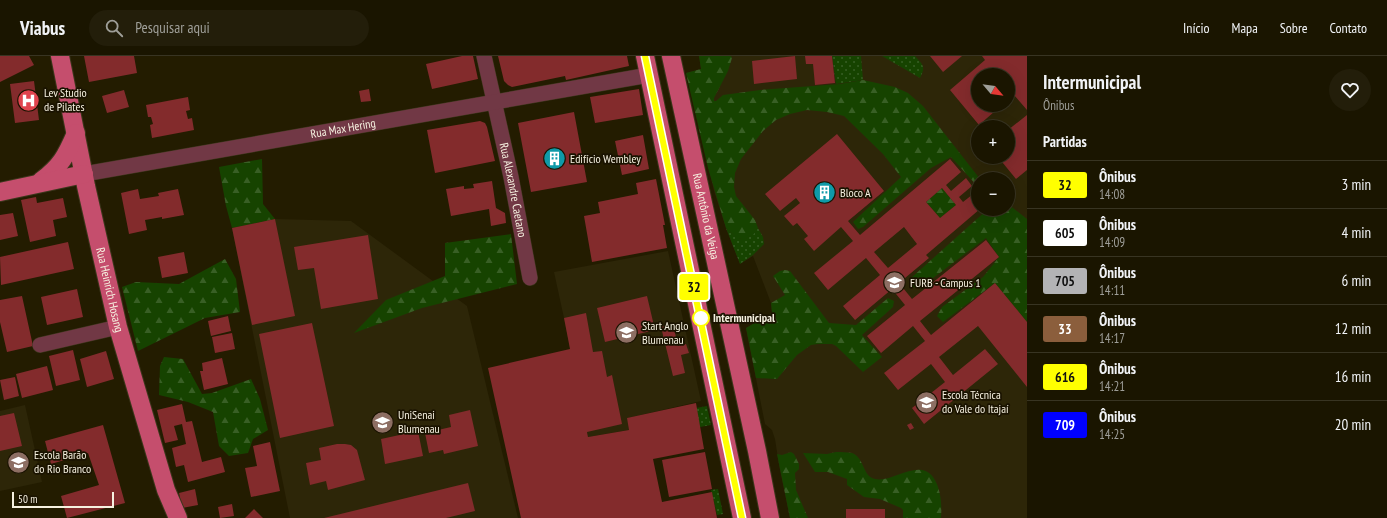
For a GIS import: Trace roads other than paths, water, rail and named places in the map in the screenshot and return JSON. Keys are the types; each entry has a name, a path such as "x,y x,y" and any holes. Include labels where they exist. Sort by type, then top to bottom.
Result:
{"main road":[{"name":"Rua Heinrich Hosang","path":"60,56 84,174 118,327 166,490 178,518"},
{"path":"645,56 742,518"},
{"path":"649,75 673,63"},
{"name":"Rua Antônio da Veiga","path":"673,63 757,450 770,518"},
{"name":"Rua Max Hering","path":"38,183 53,172 61,163 69,151 76,133"},
{"name":"Rua Max Hering","path":"0,192 84,174"}],"street":[{"name":"Rua Alexandre Caetano","path":"484,56 511,177 530,278"},
{"name":"Rua Max Hering","path":"84,174 649,75"},
{"path":"40,345 118,327"}],"place":[{"name":"Lev Studio de Pilates","path":"29,100"},
{"name":"Edifício Wembley","path":"554,159"},
{"name":"Bloco A","path":"825,193"},
{"name":"FURB - Campus 1","path":"895,283"},
{"name":"Intermunicipal","path":"701,318"},
{"name":"Start Anglo Blumenau","path":"626,333"},
{"name":"Escola Técnica do Vale do Itajaí","path":"927,402"},
{"name":"UniSenai Blumenau","path":"383,422"},
{"name":"Escola Barão do Rio Branco","path":"19,462"}]}
